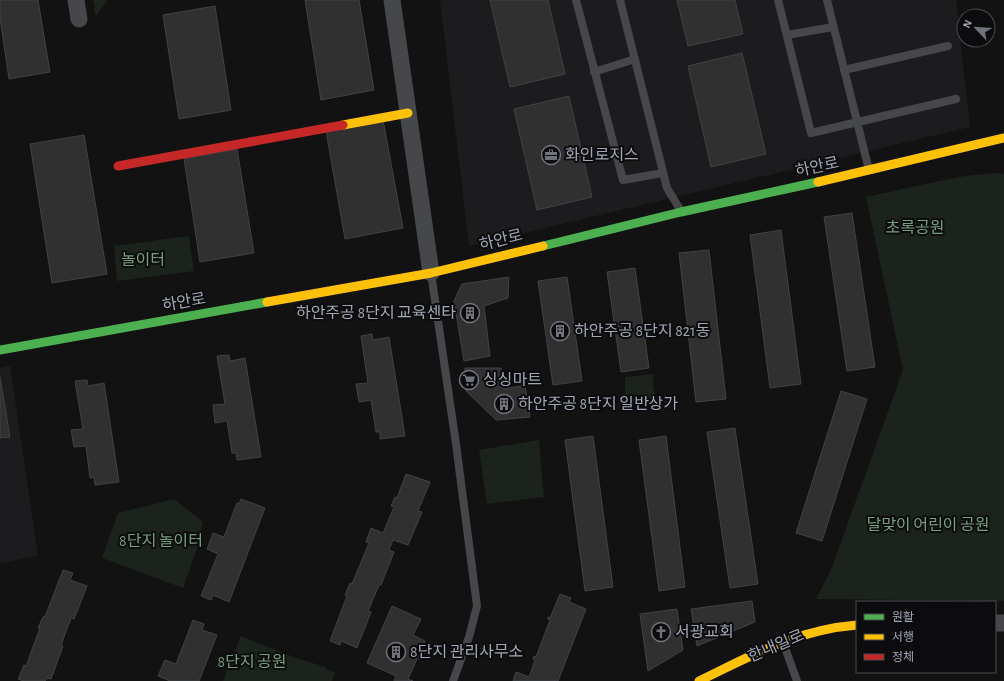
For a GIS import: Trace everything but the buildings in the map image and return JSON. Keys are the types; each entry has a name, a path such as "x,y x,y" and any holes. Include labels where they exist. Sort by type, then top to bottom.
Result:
{"street":[{"path":"76,0 79,19"},
{"path":"394,3 431,273"},
{"path":"118,166 408,113"},
{"name":"하안로","path":"0,350 431,273 681,212 869,171 1004,138"},
{"name":"한내일로","path":"698,681 783,641 814,630 856,625"}],"lane":[{"path":"576,0 623,180 663,172"},
{"path":"620,0 667,188 681,212"},
{"path":"778,0 812,133 956,100"},
{"path":"827,0 869,171"},
{"path":"787,35 833,27"},
{"path":"844,70 948,46"},
{"path":"594,72 635,60"},
{"path":"431,273 456,444 477,606 470,637 453,681"},
{"path":"783,641 797,681"}],"shaded area":[{"path":"440,0 956,0 956,48 961,48 970,127 469,246"},
{"path":"10,366 38,556 0,563 0,368"}],"green space":[{"path":"93,0 107,0 96,17"},
{"name":"달맞이 어린이 공원","path":"993,173 1004,174 1004,601 816,599 831,570 903,370 866,197 958,177"},
{"name":"놀이터","path":"189,236 194,271 117,281 114,246"},
{"path":"654,374 653,386 657,403 625,404 625,377"},
{"path":"539,440 544,497 487,504 479,450"},
{"name":"8단지 놀이터","path":"174,499 203,522 198,546 183,588 102,558 118,513"},
{"name":"8단지 공원","path":"241,636 299,659 326,667 326,669 335,673 332,681 223,681"}],"traffic: fast":[{"path":"543,246 681,212 818,182"},
{"path":"0,350 267,302"}],"traffic: slow":[{"path":"343,125 408,113"},
{"path":"818,182 1004,138"},
{"path":"267,302 431,273 543,246"},
{"path":"699,681 757,653 794,638 814,632 856,625"}],"traffic: jam":[{"path":"118,166 343,125"}],"place":[{"name":"화인로지스","path":"551,155"},
{"name":"하안주공 8단지 교육센타","path":"470,313"},
{"name":"하안주공 8단지 821동","path":"560,331"},
{"name":"싱싱마트","path":"469,380"},
{"name":"하안주공 8단지 일반상가","path":"504,404"},
{"name":"서광교회","path":"661,632"},
{"name":"8단지 관리사무소","path":"396,652"}],"park label":[{"name":"초록공원","path":"915,228"}]}
